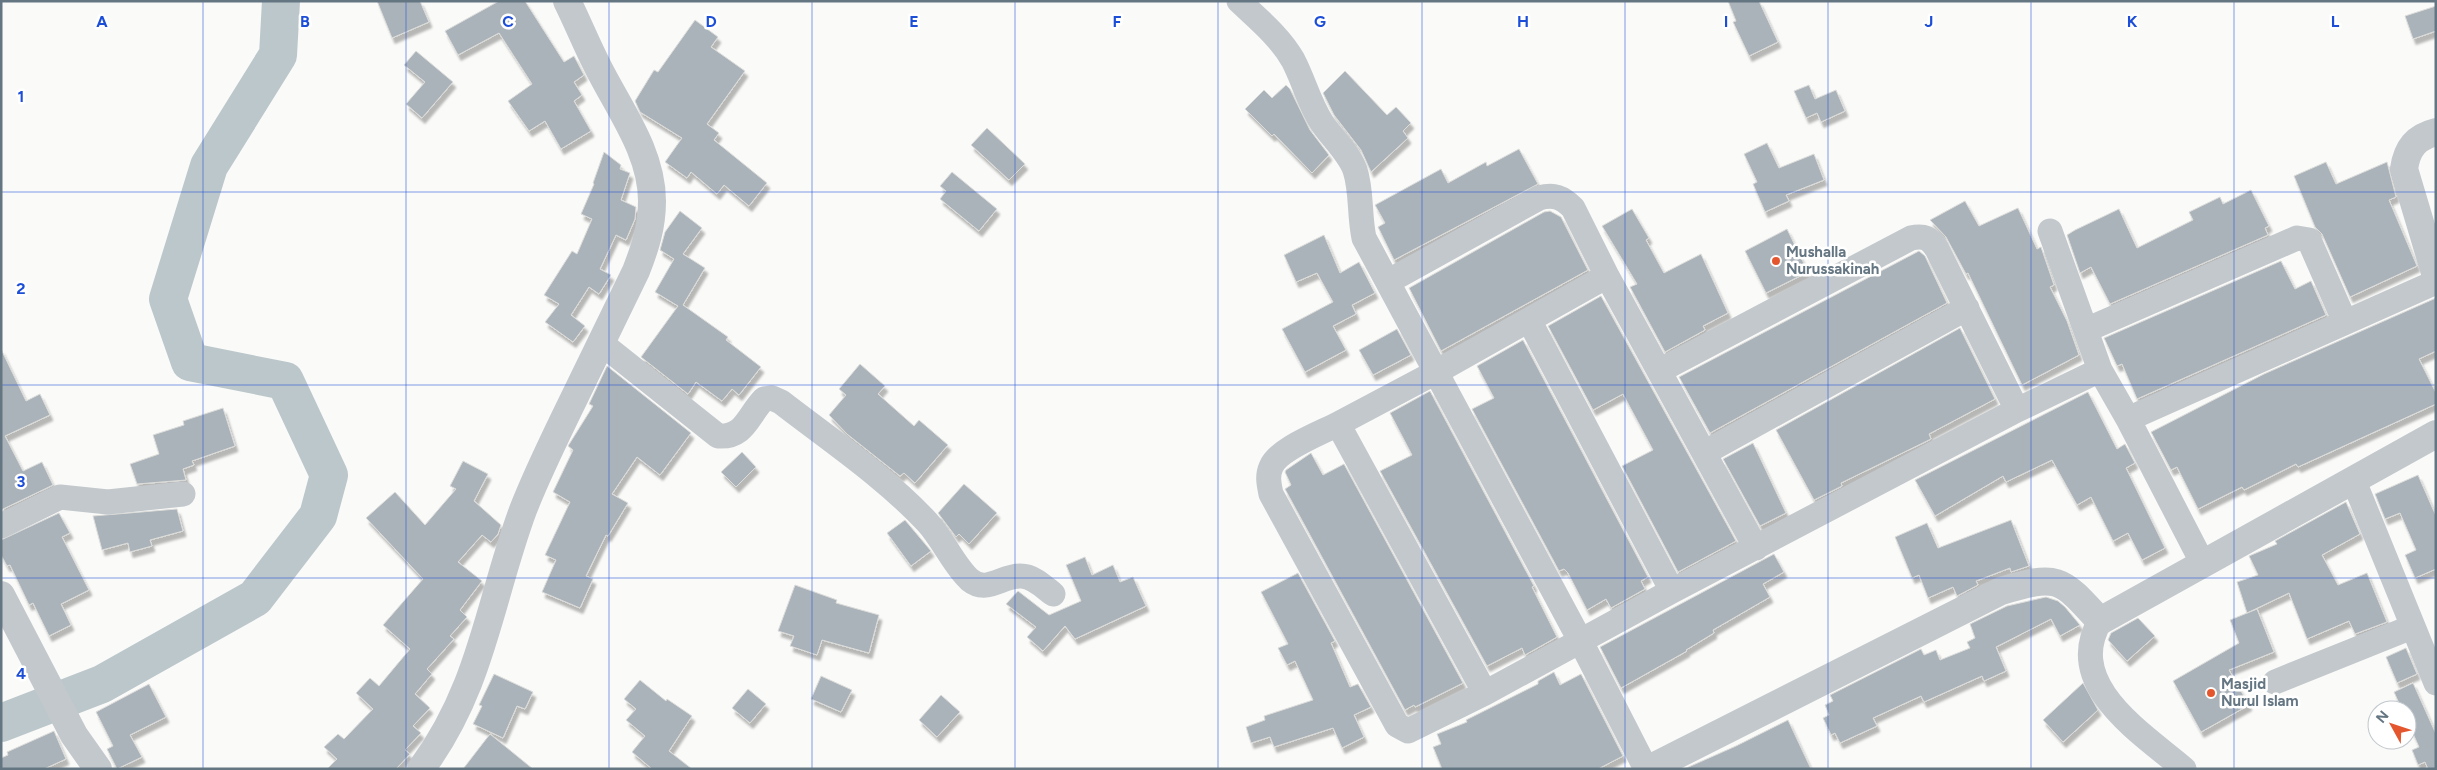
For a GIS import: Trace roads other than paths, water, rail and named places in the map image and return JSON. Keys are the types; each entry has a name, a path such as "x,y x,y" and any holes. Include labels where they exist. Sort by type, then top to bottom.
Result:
{"street":[{"path":"421,769 447,731 466,694 484,643 508,553 523,508 636,271 649,236 652,200 648,168 567,1"},
{"path":"1239,1 1270,30 1293,59 1309,100 1322,124 1354,167 1359,182 1360,217 1364,238 1389,281 1647,769 2000,591 2031,582 2055,582 2072,589 2100,621"},
{"path":"2436,132 2423,135 2412,145 2406,157 2404,169 2436,276"},
{"path":"1389,281 1539,198 1549,196 1565,200 1573,208 1607,276 1756,548"},
{"path":"2050,231 2100,370 2128,419 2202,562"},
{"path":"1659,371 1902,242 1921,235 1932,241 2017,410"},
{"path":"2086,330 2297,238 2309,240 2345,322"},
{"path":"1607,276 1436,372 1286,451 1276,459 1268,478 1271,494 1397,725 1403,729 1415,729 1485,693 1672,591 2017,410 2100,370"},
{"path":"2128,419 2436,282"},
{"path":"1704,453 1967,308"},
{"path":"1529,320 1672,591"},
{"path":"601,343 718,436 727,437 737,433 764,399 772,398 781,402 903,498 928,523 971,580 982,585 995,584 1020,576 1029,578 1053,594"},
{"path":"1338,424 1485,693"},
{"path":"2184,769 2124,718 2104,696 2094,674 2090,656 2093,634 2100,621 2202,562 2436,434"},
{"path":"2353,479 2436,683"},
{"path":"1,526 60,497 108,502 183,494"},
{"path":"6,605 74,734 98,769"},
{"path":"2275,682 2412,627"}],"waterway":[{"path":"1,723 102,684 255,598 318,516 329,475 285,381 190,362 168,299 209,166 278,55 281,1"}],"place":[{"name":"Mushalla Nurussakinah","path":"1776,261"},
{"name":"Masjid Nurul Islam","path":"2211,693"}]}
